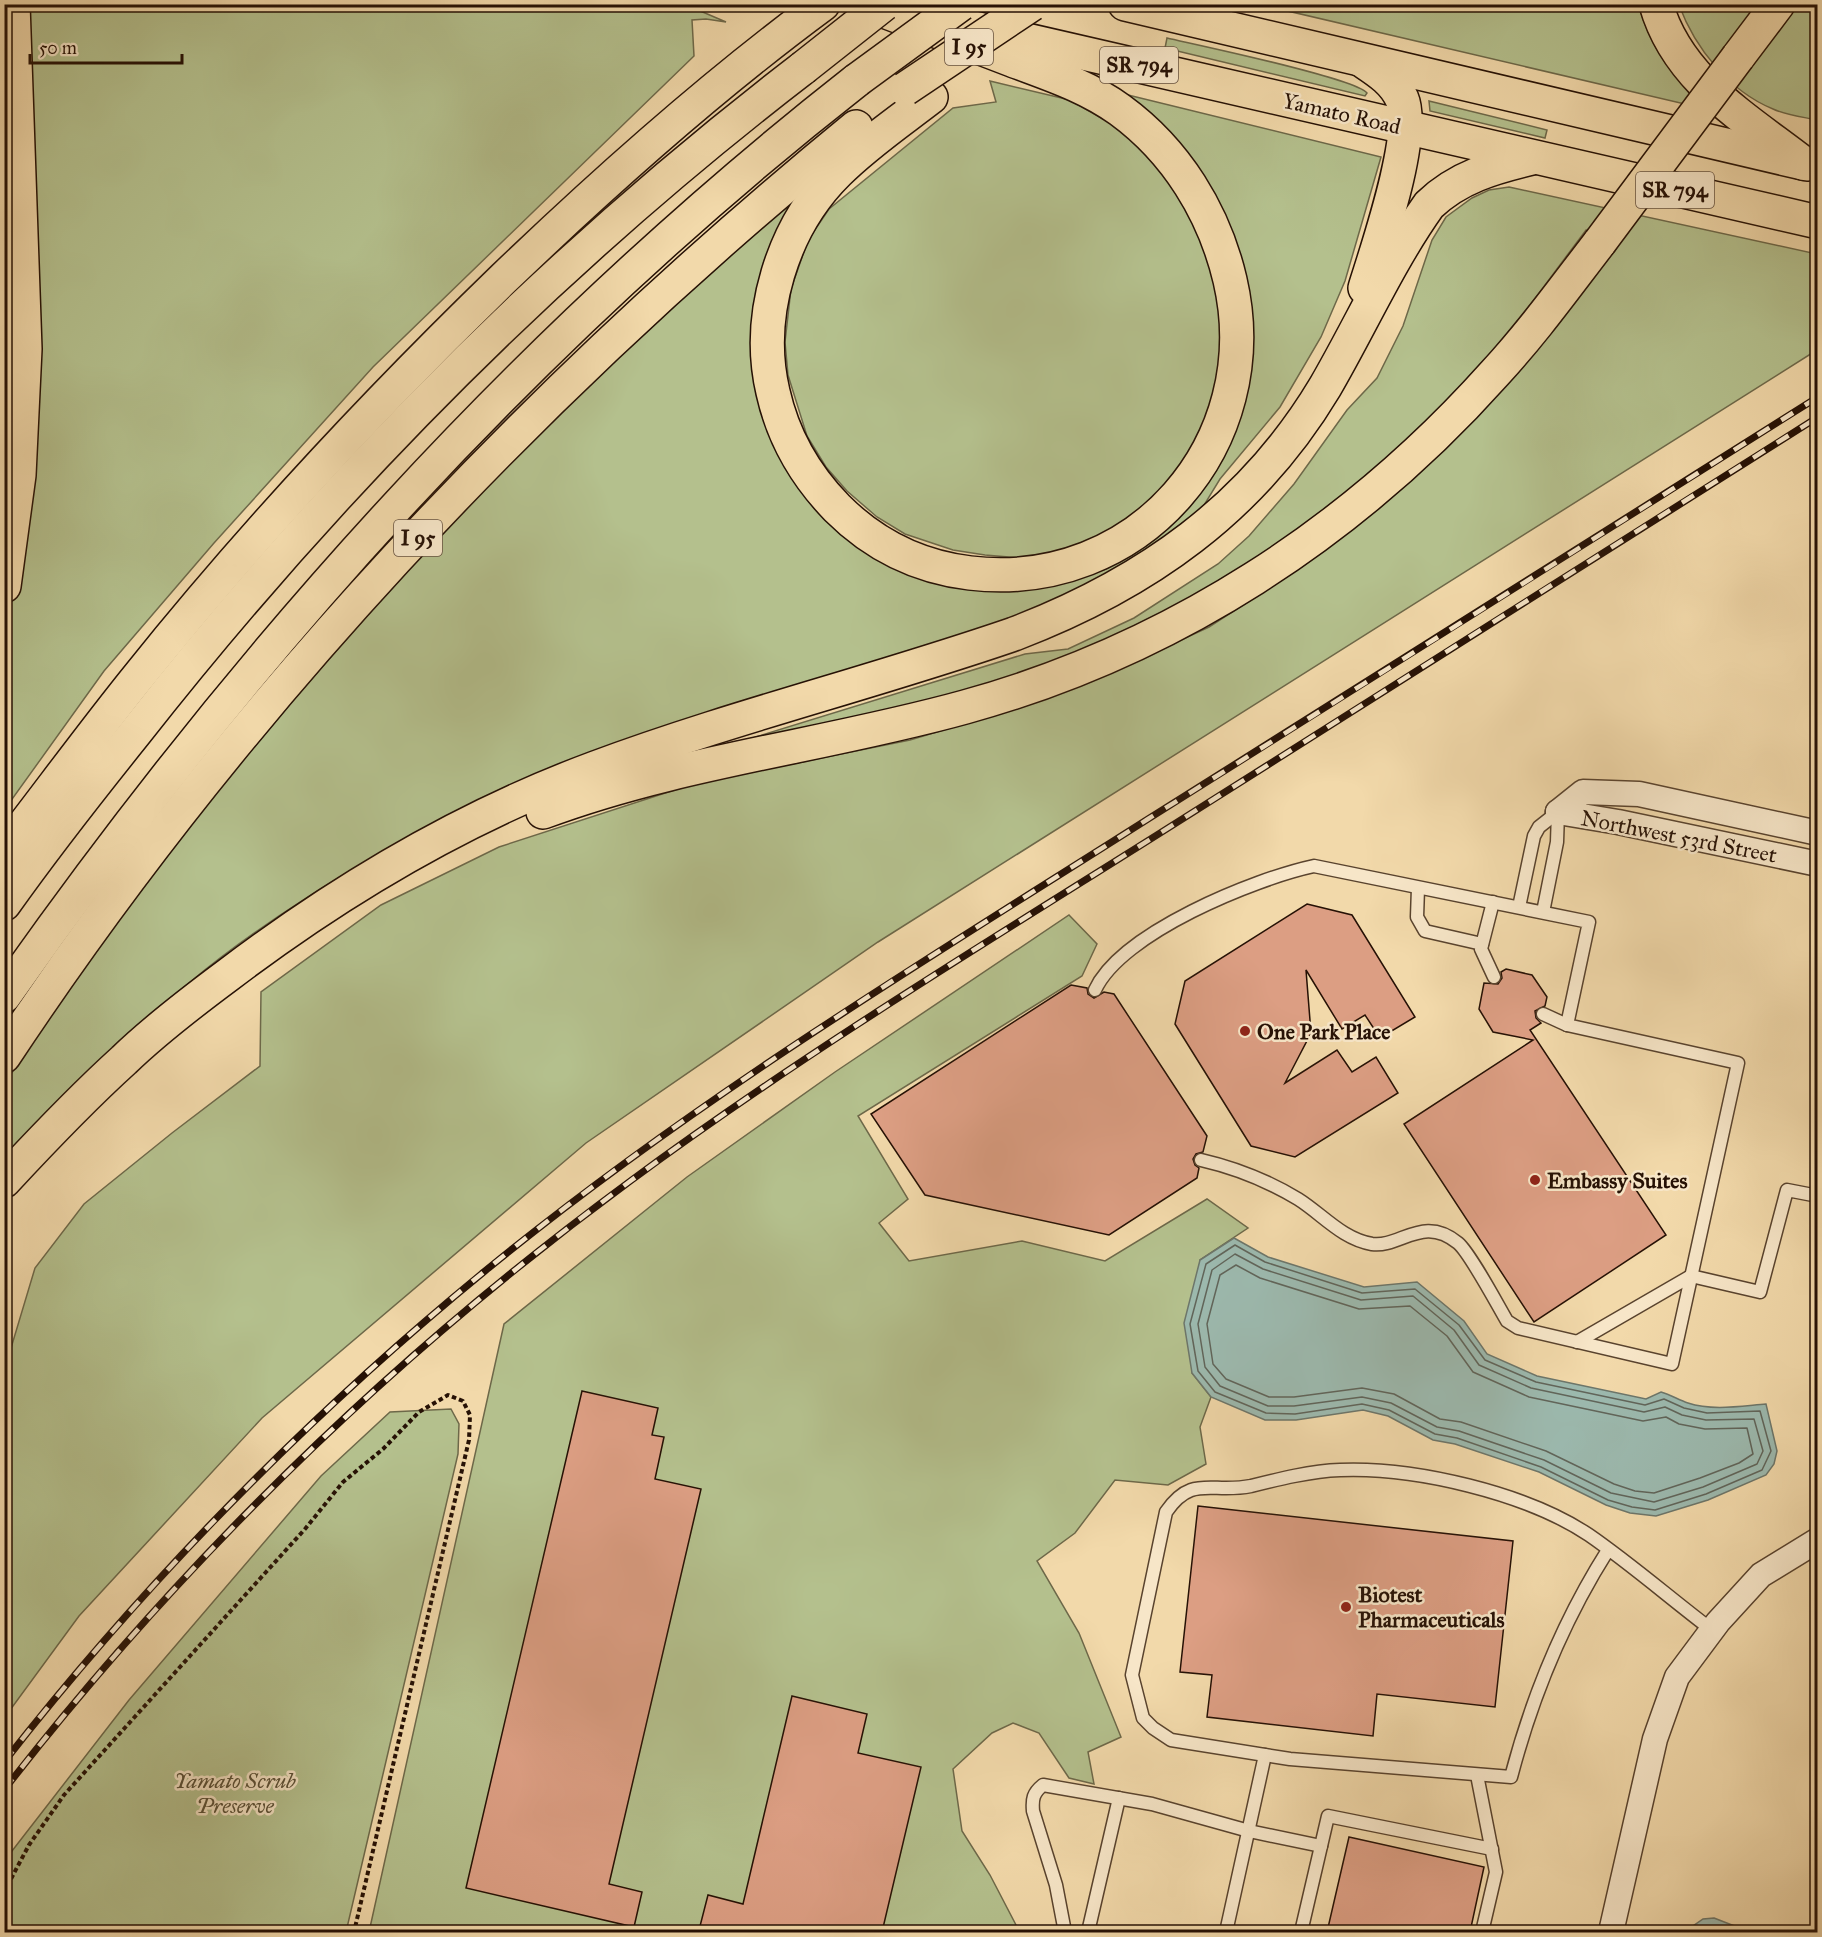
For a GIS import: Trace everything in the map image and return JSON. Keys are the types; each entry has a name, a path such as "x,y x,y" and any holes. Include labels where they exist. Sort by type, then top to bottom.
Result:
{"main road":[{"path":"4,586 19,475 24,370 13,4"},
{"path":"752,57 801,4"},
{"path":"4,851 138,677 232,564 334,450 437,344 542,242 752,57 823,4"},
{"path":"4,996 133,818 217,711 310,600 516,381 624,279 736,179 856,80 961,4"},
{"path":"4,904 61,827 201,650 297,538 398,430 558,274 725,128 803,68 874,5 1069,82 1112,105 1147,133 1176,165 1200,200 1222,249 1233,294 1236,347 1227,406 1214,440 1185,488 1159,515 1112,548 1072,565 1032,573 984,574 939,567 897,552 860,529 824,494 797,457 779,416 768,366 769,318 778,275 793,236 816,198 839,171 918,93 1034,4"},
{"name":"SR 794","path":"1125,4 1810,164"},
{"path":"1656,4 1670,40 1699,81 1810,164"},
{"path":"268,944 349,909 468,843 545,811 666,773 893,725 995,698 1102,659 1202,611 1306,546 1403,467 1497,372 1600,242 1778,4"},
{"name":"Yamato Road","path":"874,5 1818,222"},
{"path":"4,49 14,92"},
{"path":"1349,342 1379,240 1406,128 1405,110 1395,88 1363,61"},
{"name":"I 95","path":"4,1056 90,933 207,780 300,669 399,558 553,398 660,297 771,198 918,93"},
{"path":"4,1181 125,1058 268,944 391,865 524,798 663,744 1014,634 1051,619 1129,581 1205,527 1254,482 1308,413 1429,204 1446,190 1477,173 1532,158"}],"street":[{"name":"Northwest 53rd Street","path":"1558,812 1583,792 1639,794 1818,833"},
{"name":"Northwest 53rd Street","path":"1558,812 1618,822 1818,864"},
{"path":"1611,1932 1655,1739 1677,1677 1712,1630 1761,1575 1818,1540"}],"lane":[{"path":"1519,908 1534,836 1539,827 1558,812"},
{"path":"1543,912 1557,842 1558,812"},
{"path":"1095,990 1102,975 1117,960 1180,917 1236,890 1286,872 1314,866 1589,921 1567,1025"},
{"path":"1418,888 1418,917 1425,931 1482,944"},
{"path":"1493,903 1481,949 1494,977"},
{"path":"1201,1160 1267,1181 1301,1201 1353,1238 1373,1244 1425,1231 1442,1234 1459,1244 1507,1320 1518,1328 1672,1364 1738,1063 1567,1025 1543,1014"},
{"path":"1577,1342 1692,1276 1760,1292 1787,1190 1818,1196"},
{"path":"1608,1550 1570,1616 1526,1723 1511,1777 1265,1755 1171,1740 1143,1718 1132,1676 1166,1512 1178,1495 1192,1488 1234,1489 1340,1470 1401,1473 1461,1483 1518,1500 1587,1534 1608,1550 1712,1630"},
{"path":"1226,1932 1265,1755"},
{"path":"1477,1775 1496,1872 1482,1932"},
{"path":"1065,1932 1056,1885 1033,1811 1032,1800 1036,1791 1043,1785 1152,1804 1248,1831 1321,1846"},
{"path":"1088,1932 1119,1798"},
{"path":"1301,1932 1328,1816 1492,1849"}],"path":[{"path":"4,1892 29,1845 64,1795 305,1529 343,1482 383,1449 419,1412 448,1395 464,1401 470,1415 469,1440 354,1932"}],"green space":[{"path":"684,4 726,22 706,19 692,20 694,56 373,367 214,543 104,671 5,809 5,625 11,602 24,505 20,5"},
{"path":"1262,5 1638,5 1657,50 1683,85 1706,109"},
{"path":"1679,5 1760,5 1755,58 1795,5 1817,5 1817,120 1778,111 1757,101 1728,80 1694,37"},
{"path":"1167,38 1306,71 1335,79 1367,93 1365,96 1165,48"},
{"path":"990,81 1070,100 1103,119 1108,115 1166,176 1194,217 1210,265 1224,324 1215,402 1177,477 1104,538 1033,559 953,550 905,534 877,517 847,491 826,467 807,436 788,375 785,342 791,289 808,240 829,209 953,108 996,102"},
{"path":"1124,94 1381,157 1345,281 1321,337 1280,407 1220,479 1198,515 1141,557 1036,610 434,823 307,897 217,960 117,1047 5,1160 5,1083 75,978 152,872 254,744 479,489 684,289 782,204 793,213 754,356 855,543 1066,581 1106,569 1160,534 1192,503 1208,480 1235,431 1249,386 1252,326 1245,282"},
{"path":"1429,101 1547,130 1545,138 1430,111"},
{"path":"1509,187 1817,254 1817,350 878,942 586,1143 262,1418 79,1616 5,1717 5,1368 35,1268 84,1204 260,1066 261,992 381,905 499,847 693,784 910,740 997,714 1090,682 1209,627 1303,566 1392,497 1483,408 1621,238 1586,230 1498,348 1443,409 1354,490 1252,567 1166,614 1071,657 964,694 733,744 1025,654 1068,649 1134,618 1218,564 1249,536 1294,484 1347,410 1377,378 1403,326 1432,240 1446,217 1472,198 1489,190"},
{"path":"1069,915 1097,944 1082,976 858,1116 908,1199 879,1223 909,1261 1022,1241 1105,1261 1207,1199 1248,1228 1200,1260 1192,1373 1211,1397 1200,1427 1206,1464 1168,1485 1115,1480 1075,1533 1037,1561 1079,1633 1121,1737 1088,1752 1094,1784 1069,1778 1039,1733 1013,1723 992,1733 953,1769 962,1831 990,1875 1016,1925 1017,1932 369,1932 504,1324 687,1177 835,1072"},
{"name":"Yamato Scrub Preserve","path":"451,1409 459,1424 458,1454 346,1932 5,1932 5,1860 129,1700 321,1476 390,1412"}],"water":[{"path":"1234,1238 1268,1257 1364,1287 1417,1282 1464,1321 1487,1354 1537,1376 1646,1399 1661,1392 1688,1403 1707,1407 1766,1404 1777,1451 1774,1464 1766,1475 1708,1500 1656,1516 1630,1513 1606,1505 1539,1472 1455,1444 1433,1440 1388,1416 1363,1410 1296,1420 1265,1420 1211,1397 1192,1373 1184,1323 1200,1260"},
{"path":"1714,1918 1750,1932 1692,1932 1693,1926 1703,1919"}],"building":[{"name":"One Park Place","path":"1307,904 1352,915 1415,1017 1380,1038 1365,1015 1342,1029 1306,970 1311,1033 1285,1083 1337,1050 1352,1072 1376,1057 1398,1093 1295,1157 1251,1146 1175,1024 1185,981"},
{"name":"Embassy Suites","path":"1506,969 1532,975 1547,997 1545,1006 1535,1011 1536,1018 1541,1023 1530,1030 1666,1235 1534,1322 1404,1124 1533,1040 1493,1032 1479,1009 1484,983 1498,984 1502,978 1501,972"},
{"path":"1071,985 1087,988 1088,994 1094,998 1104,992 1114,994 1207,1136 1203,1152 1196,1154 1193,1159 1199,1168 1197,1178 1109,1235 925,1195 871,1114"},
{"path":"582,1391 658,1408 652,1435 664,1437 655,1479 701,1489 609,1884 642,1892 634,1927 466,1888"},
{"name":"Biotest Pharmaceuticals","path":"1198,1506 1513,1541 1495,1707 1377,1694 1373,1736 1207,1717 1212,1675 1180,1672"},
{"path":"792,1696 867,1714 858,1753 921,1767 882,1932 699,1930 708,1895 743,1904"},
{"path":"1349,1837 1484,1867 1470,1932 1327,1932"}],"railway":[{"path":"4,1762 114,1630 231,1503 292,1443 419,1326 564,1209 726,1091 894,980 1818,397"},
{"path":"4,1790 144,1622 218,1542 296,1465 375,1390 457,1318 542,1248 629,1182 823,1047 1818,417"}],"place":[{"name":"One Park Place","path":"1245,1031"},
{"name":"Embassy Suites","path":"1535,1180"},
{"name":"Biotest Pharmaceuticals","path":"1346,1607"}]}
